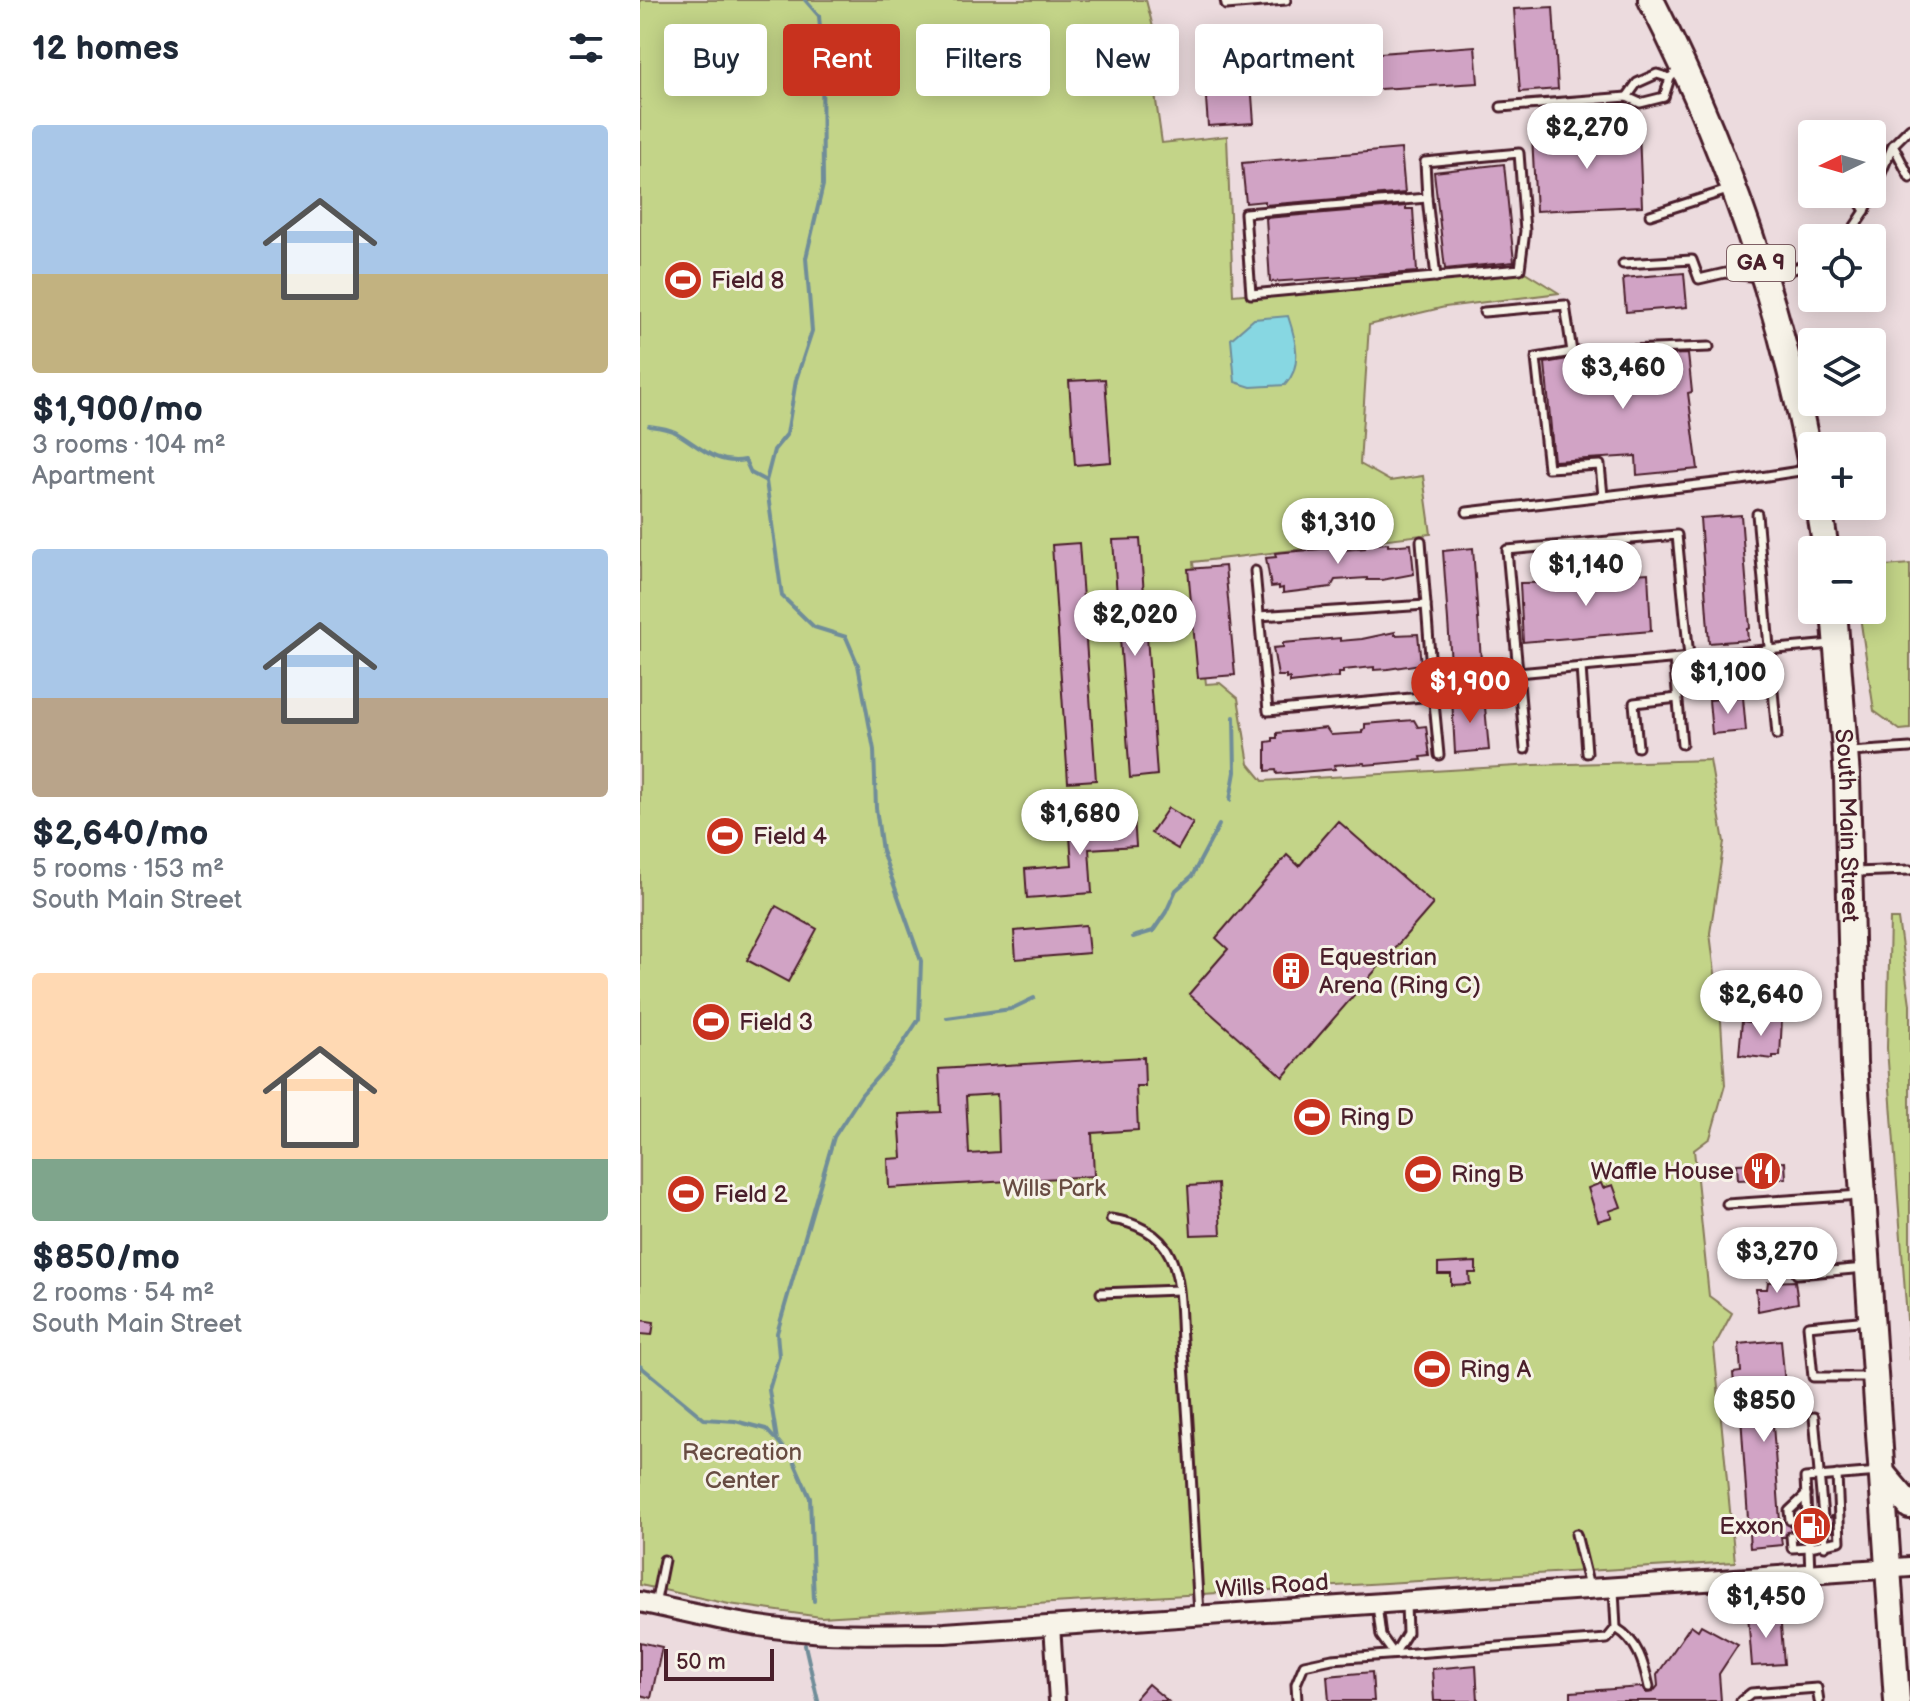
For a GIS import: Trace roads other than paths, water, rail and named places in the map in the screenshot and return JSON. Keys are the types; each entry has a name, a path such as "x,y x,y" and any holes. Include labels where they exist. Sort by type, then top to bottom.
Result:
{"highway":[{"name":"GA 9","path":"1651,0 1676,71 1733,189 1766,278 1804,432"},
{"name":"South Main Street","path":"1836,624 1845,752 1854,1062 1870,1320 1881,1472 1899,1567 1897,1701"},
{"path":"1881,1472 1910,1506"}],"street":[{"name":"Wills Road","path":"647,1604 730,1622 834,1633 945,1633 1899,1567"},
{"path":"1052,1625 1057,1701"}],"lane":[{"path":"1225,0 1226,5 1286,0"},
{"path":"1627,97 1637,83 1657,74 1676,71"},
{"path":"1501,107 1627,97 1640,103 1664,97 1676,71"},
{"path":"1856,224 1893,145 1910,128"},
{"path":"1893,145 1910,178"},
{"path":"1427,198 1245,213 1251,294 1436,277 1520,269 1525,231 1519,153 1425,162 1436,277"},
{"path":"1650,215 1733,189"},
{"path":"1623,264 1692,260 1699,279 1725,273 1766,278 1798,268"},
{"path":"1484,312 1565,305 1572,352"},
{"path":"1603,496 1600,465 1548,468 1536,358 1572,352 1709,347"},
{"path":"1467,512 1798,472"},
{"path":"1757,514 1777,735"},
{"path":"1525,749 1507,550 1677,535 1689,657"},
{"path":"1421,541 1439,755"},
{"path":"1255,571 1268,711 1433,696"},
{"path":"1259,616 1426,605"},
{"path":"1432,681 1838,644"},
{"path":"1674,659 1682,744"},
{"path":"1581,667 1587,753"},
{"path":"1638,747 1634,703 1678,698"},
{"path":"1845,752 1910,748"},
{"path":"1849,873 1910,870"},
{"path":"1727,1204 1862,1195"},
{"path":"1111,1219 1144,1229 1165,1247 1174,1266 1199,1615"},
{"path":"1797,1274 1867,1268"},
{"path":"1101,1293 1178,1290"},
{"path":"1870,1320 1808,1326 1813,1377 1875,1377"},
{"path":"1814,1417 1823,1517"},
{"path":"1807,1519 1805,1478 1881,1472"},
{"path":"1791,1536 1792,1548 1825,1546 1840,1541 1837,1475"},
{"path":"1790,1520 1789,1511 1806,1495"},
{"path":"1824,1533 1825,1546"},
{"path":"1576,1534 1589,1589"},
{"path":"1808,1535 1810,1574"},
{"path":"647,1604 664,1560"},
{"path":"1297,1701 1296,1684 1304,1665 1332,1659 1607,1639 1616,1628 1613,1587"},
{"path":"1394,1654 1407,1633 1405,1601"},
{"path":"1376,1603 1381,1636 1394,1654"},
{"path":"1616,1628 1625,1633 1640,1655 1649,1687"},
{"path":"1741,1701 1751,1693 1817,1688 1819,1701"}],"water":[{"path":"1288,316 1296,352 1291,378 1285,385 1251,387 1235,382 1231,339 1254,319"}],"waterway":[{"path":"805,0 819,16 822,52 823,185 806,258 812,331 796,380 787,434 774,450 766,481 782,596 814,627 846,637 858,665 874,750 876,808 882,851 921,961 919,1019 890,1063 862,1094 834,1137 777,1333 779,1356 769,1390 777,1440 793,1459 810,1498 814,1601"},
{"path":"649,426 675,432 716,457 745,460 751,473 766,481"},
{"path":"1230,800 1235,772 1234,717"},
{"path":"1133,937 1153,931 1176,890 1192,876 1219,825"},
{"path":"947,1018 1011,1009 1034,998"},
{"path":"640,1366 704,1419 735,1421 766,1429 774,1438"},
{"path":"805,1645 818,1701"}],"place":[{"name":"Field 8","path":"683,280"},
{"name":"Field 4","path":"725,836"},
{"name":"Equestrian Arena (Ring C)","path":"1291,971"},
{"name":"Field 3","path":"711,1022"},
{"name":"Ring D","path":"1312,1117"},
{"name":"Waffle House","path":"1762,1171"},
{"name":"Ring B","path":"1423,1174"},
{"name":"Field 2","path":"686,1194"},
{"name":"Ring A","path":"1432,1369"},
{"name":"Exxon","path":"1812,1526"}],"park label":[{"name":"Wills Park","path":"1054,1188"},
{"name":"Recreation Center","path":"742,1466"}]}
